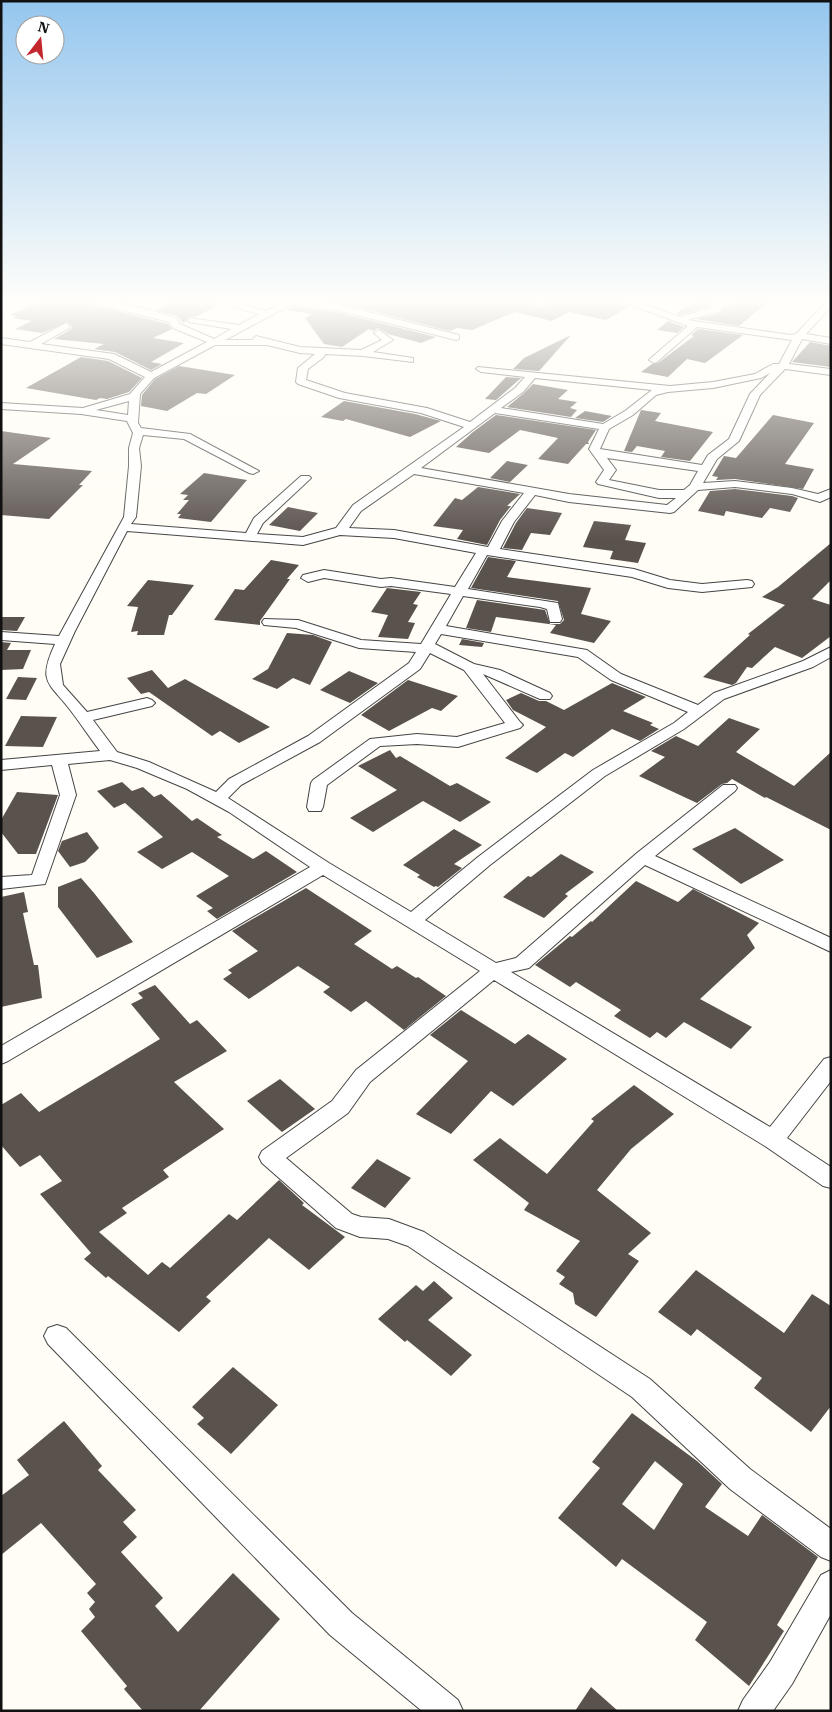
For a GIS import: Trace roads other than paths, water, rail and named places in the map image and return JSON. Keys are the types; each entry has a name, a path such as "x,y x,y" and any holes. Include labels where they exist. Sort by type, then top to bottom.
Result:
{"street":[{"path":"135,428 135,393 148,380"},
{"path":"301,380 301,382 343,396 423,410 472,426"},
{"path":"340,531 357,508 520,390 528,380"},
{"path":"586,380 670,389"},
{"path":"739,380 652,393 629,413 605,427 594,449 610,470 602,482 659,494 735,484 792,491 820,498 831,492"},
{"path":"412,470 613,504 670,509 691,490 712,457 721,449 734,442 755,394 769,380"},
{"path":"81,411 135,396"},
{"path":"492,410 605,427"},
{"path":"4,411 81,411 131,418 138,434 134,448 135,466 130,517 123,526 53,664 56,686 75,706 111,755"},
{"path":"135,428 186,436 253,471"},
{"path":"598,452 705,469"},
{"path":"250,536 258,521 305,478"},
{"path":"218,799 235,782 314,739 415,666 460,590 508,521 532,491"},
{"path":"123,526 303,541 340,531 394,534 488,551 634,573 668,584 702,588 747,584"},
{"path":"308,578 324,574 381,583 391,582 460,590 553,606 555,619"},
{"path":"269,622 298,624 359,644 424,651 469,667 495,672 545,696"},
{"path":"437,629 582,653 616,677 700,710"},
{"path":"1,636 64,641"},
{"path":"413,920 484,861 599,773 679,726 720,696 808,664 831,651"},
{"path":"315,807 319,783 376,742 417,739 458,742 515,725 469,667"},
{"path":"83,718 147,703"},
{"path":"1,765 111,755 142,765 193,786 235,808 323,866 773,1140 831,1179"},
{"path":"1,883 39,880 68,795 59,761"},
{"path":"729,788 643,856 522,962 494,970 363,1076 340,1107 270,1157 344,1221 360,1227 389,1229 416,1239 641,1388 740,1479 831,1547"},
{"path":"643,856 831,946"},
{"path":"1,1056 323,866"},
{"path":"773,1140 831,1065"},
{"path":"57,1336 341,1624 447,1711"},
{"path":"754,1711 782,1673 831,1585"}]}
